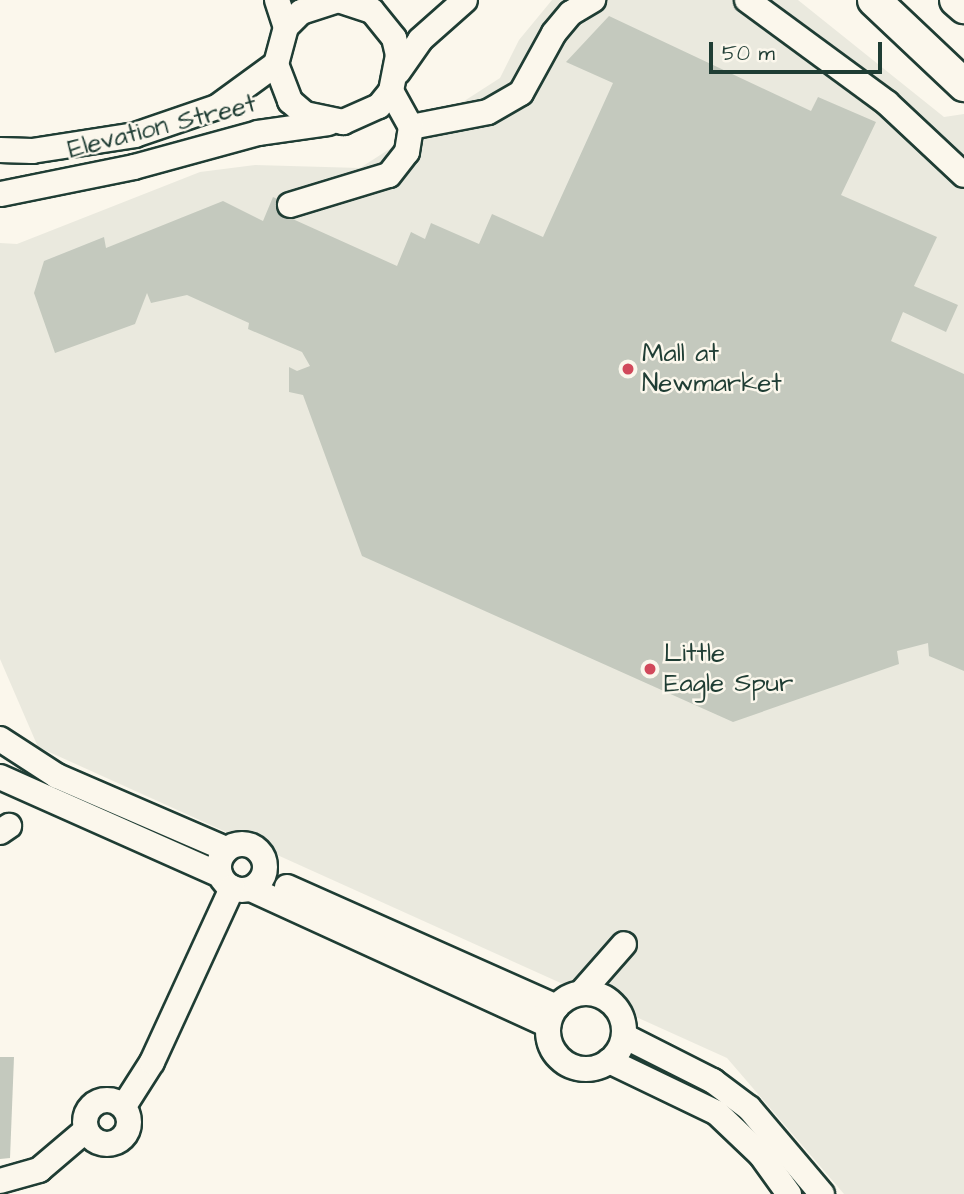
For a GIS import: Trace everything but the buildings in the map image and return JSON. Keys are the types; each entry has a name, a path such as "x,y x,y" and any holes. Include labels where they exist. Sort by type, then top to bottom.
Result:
{"main road":[{"path":"956,0 964,8"},
{"path":"876,3 964,85"}],"street":[{"path":"277,0 286,27 328,1 377,6 394,38 395,81 411,127 407,152 389,175 290,205"},
{"name":"Elevation Street","path":"276,64 217,107 135,135 32,151 0,151 6,167 1,194 134,167 258,133 363,117 395,81 420,40 465,0"},
{"path":"411,127 488,112 521,93 554,33 571,13 593,0"},
{"path":"747,0 887,103 964,175"},
{"name":"Elevation Street","path":"286,27 276,64 290,101 305,114 336,122"},
{"path":"0,738 57,776 226,849 253,845 265,859 242,882 152,1062 124,1107 111,1099 95,1102 86,1114 86,1130 38,1170 0,1181"},
{"path":"0,777 552,1016"},
{"path":"226,849 242,882"},
{"path":"609,1061 624,1036 617,1008 624,944 581,993 552,1016 550,1044 562,1060 580,1069 609,1061 717,1113 761,1155 789,1194"},
{"path":"581,993 601,995 617,1008"},
{"path":"624,1036 713,1081 749,1108 822,1194"}],"shaded area":[{"path":"552,0 798,0 944,117 964,114 964,1194 844,1194 727,1058 38,747 0,659 0,243 17,244 200,172 255,165 360,168 500,78 519,40"}],"place":[{"name":"Mall at Newmarket","path":"628,369"},
{"name":"Little Eagle Spur","path":"650,669"}]}
